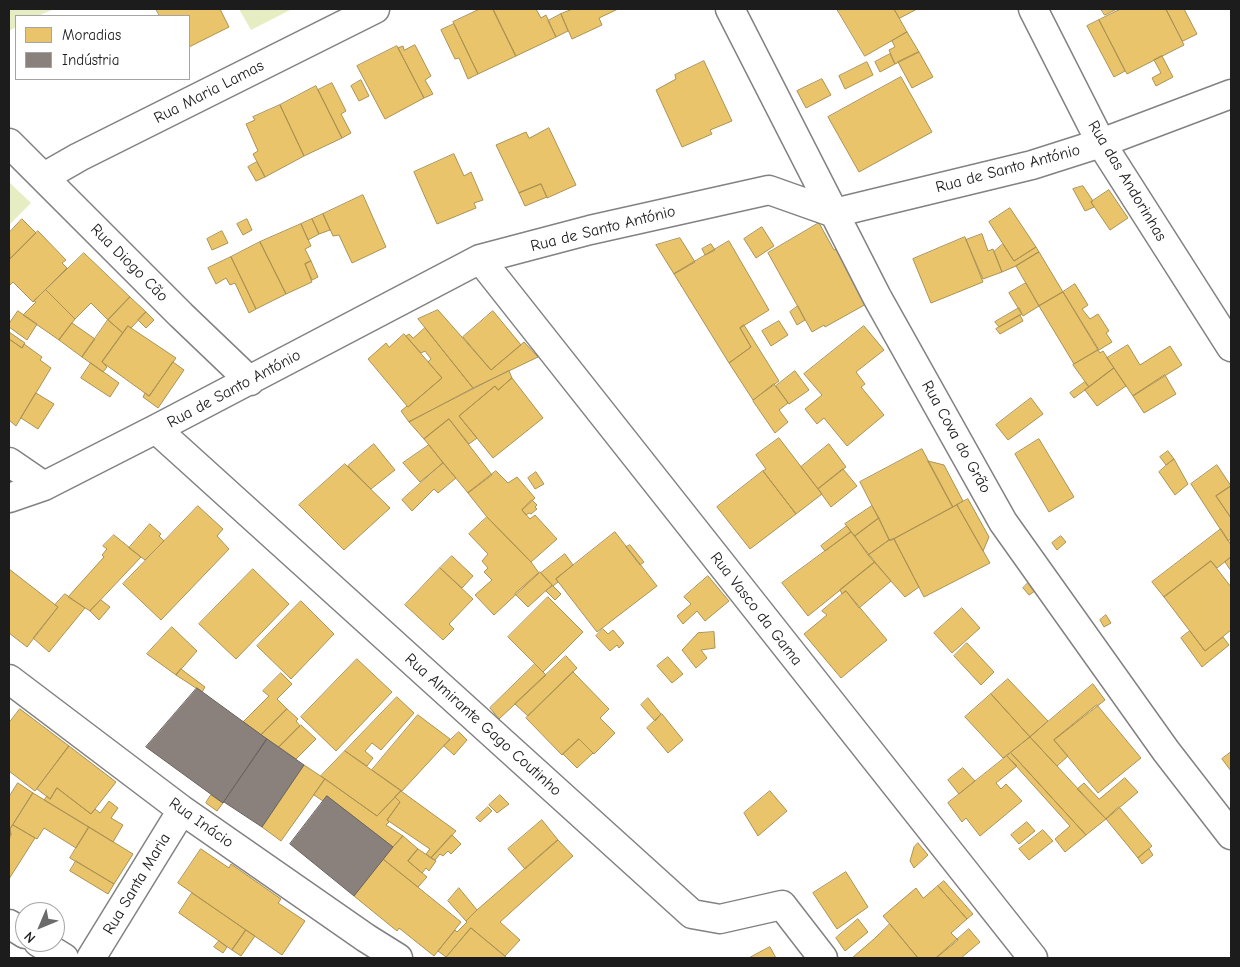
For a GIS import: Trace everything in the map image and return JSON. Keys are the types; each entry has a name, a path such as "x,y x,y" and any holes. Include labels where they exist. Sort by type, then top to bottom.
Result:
{"street":[{"name":"Rua Maria Lamas","path":"44,177 78,157 375,9"},
{"name":"Rua Cova do Grão","path":"730,9 877,297 1003,522 1166,752 1231,835"},
{"name":"Rua das Andorinhas","path":"1033,9 1101,143 1231,347"},
{"name":"Rua de Santo António","path":"9,498 44,486 156,430 480,259 590,230 769,190 834,213 1032,165 1101,143 1231,94"},
{"name":"Rua Diogo Cão","path":"9,144 180,315 250,380"},
{"name":"Rua Vasco da Gama","path":"480,259 1033,958"},
{"name":"Rua Almirante Gago Coutinho","path":"156,430 692,914 720,920 782,905 823,958"},
{"path":"9,462 44,486"},
{"name":"Rua Inácio","path":"9,679 361,948 398,958"},
{"name":"Rua Santa Maria","path":"91,958 182,810"}],"green space":[{"path":"9,9 54,9 40,15 15,15 15,28 9,31"},
{"path":"239,9 292,9 251,30"},
{"path":"9,182 31,203 9,225"}],"building: Moradias":[{"path":"156,9 220,9 229,27 190,46 190,15 159,15"},
{"path":"480,9 493,9 516,56 478,74 453,22"},
{"path":"493,9 536,9 541,18 546,15 556,37 516,56"},
{"path":"573,9 618,9 599,18 602,25 572,39 561,14"},
{"path":"837,9 894,9 907,32 865,56"},
{"path":"894,9 917,9 900,18"},
{"path":"1101,9 1117,9 1105,15"},
{"path":"1121,9 1166,9 1184,45 1127,74 1099,20"},
{"path":"1166,9 1184,9 1197,34 1183,41"},
{"path":"561,14 568,31 556,37 548,21"},
{"path":"1099,20 1125,71 1114,77 1087,26"},
{"path":"454,24 478,74 468,79 459,58 455,59 441,30"},
{"path":"907,32 919,52 895,64 889,50 895,47 892,41"},
{"path":"415,45 431,76 425,80 433,94 424,98 398,48 403,46 404,50"},
{"path":"397,46 424,98 385,119 357,66"},
{"path":"919,52 933,77 912,88 898,62"},
{"path":"890,54 895,64 880,72 875,62"},
{"path":"1162,56 1173,77 1156,86 1152,78 1161,73 1154,60"},
{"path":"704,61 732,121 710,130 712,134 682,147 656,90 676,79 675,75"},
{"path":"867,62 873,75 845,89 839,76"},
{"path":"901,77 932,132 859,172 828,117"},
{"path":"822,79 831,95 806,108 797,91"},
{"path":"361,80 369,96 359,101 351,86"},
{"path":"332,83 346,111 341,114 351,133 342,138 318,90"},
{"path":"316,86 342,138 304,156 280,105"},
{"path":"280,105 304,156 265,177 253,154 258,151 246,124 255,120 253,117"},
{"path":"549,128 576,185 547,198 541,184 519,193 496,145 526,132 529,138"},
{"path":"454,154 464,176 471,172 483,200 474,203 476,208 437,224 414,172"},
{"path":"257,162 265,177 256,181 248,167"},
{"path":"541,184 547,197 525,206 519,193"},
{"path":"1083,186 1093,201 1091,202 1094,207 1085,211 1073,189"},
{"path":"1109,190 1128,218 1110,230 1091,202"},
{"path":"363,195 386,247 352,263 339,235 333,236 323,214"},
{"path":"1010,208 1036,247 1014,261 989,222"},
{"path":"323,214 330,230 319,234 312,219"},
{"path":"22,219 36,233 10,259 9,233"},
{"path":"247,219 252,230 243,235 237,224"},
{"path":"312,219 319,234 308,240 301,224"},
{"path":"819,223 834,250 837,249 868,303 825,327 824,325 812,332 768,253"},
{"path":"301,224 311,246 305,249 311,261 305,264 312,282 286,294 260,242"},
{"path":"762,227 774,246 756,258 744,239"},
{"path":"38,231 66,260 62,263 67,268 33,302 13,282 9,286 9,260"},
{"path":"222,231 228,243 212,250 207,239"},
{"path":"982,234 988,251 993,249 1002,272 983,279 966,240"},
{"path":"965,237 983,282 931,303 913,259"},
{"path":"680,238 695,262 674,274 656,245"},
{"path":"729,241 769,310 740,328 751,347 729,363 674,274"},
{"path":"260,242 286,294 256,309 231,257"},
{"path":"711,244 715,250 705,255 702,249"},
{"path":"1003,244 1014,261 1036,247 1039,252 1002,272 994,252"},
{"path":"1039,252 1063,292 1039,306 1016,266"},
{"path":"84,253 130,297 108,320 91,303 75,319 46,290"},
{"path":"231,257 256,309 249,313 235,283 230,285 226,278 216,284 208,268"},
{"path":"311,261 318,277 312,280 305,264"},
{"path":"1026,283 1039,306 1023,316 1009,293"},
{"path":"1075,284 1088,305 1082,309 1090,319 1098,314 1109,331 1106,333 1112,342 1099,350 1063,292"},
{"path":"46,290 75,319 59,340 23,315"},
{"path":"1063,292 1098,350 1074,364 1039,306"},
{"path":"130,297 146,312 131,328 128,326 123,333 108,320"},
{"path":"798,306 805,320 797,325 790,312"},
{"path":"1019,308 1022,314 999,327 995,322"},
{"path":"438,310 491,370 524,342 538,357 473,388 418,319"},
{"path":"18,311 37,324 27,340 9,327"},
{"path":"493,311 521,345 491,370 463,337"},
{"path":"146,312 154,320 146,328 138,320"},
{"path":"1020,315 1023,321 1000,334 996,329"},
{"path":"108,320 123,333 102,362 107,367 103,372 82,357"},
{"path":"779,321 788,335 771,346 762,331"},
{"path":"72,323 95,339 82,357 59,340"},
{"path":"744,325 779,381 753,400 729,363 751,347 740,328"},
{"path":"128,326 176,358 149,396 102,362"},
{"path":"864,326 884,350 856,372 865,384 861,387 884,415 847,446 824,418 817,424 805,409 822,395 804,374"},
{"path":"425,328 473,388 409,422 401,411 442,378 428,362 431,359 425,351 421,353 406,336 409,334 413,338"},
{"path":"9,332 25,343 22,348 9,339"},
{"path":"404,334 442,378 408,407 368,359 386,343 389,347"},
{"path":"9,339 22,348 24,344 42,357 40,360 51,368 16,426 9,420"},
{"path":"1128,345 1140,365 1170,346 1182,365 1133,396 1107,358"},
{"path":"1098,350 1100,353 1103,351 1114,368 1089,387 1073,365"},
{"path":"173,362 184,370 158,408 143,397 145,393 149,396"},
{"path":"91,363 119,383 110,397 81,378"},
{"path":"1114,368 1126,386 1097,406 1085,390"},
{"path":"509,371 512,378 498,390 495,386 459,416 477,438 469,444 449,419 424,439 409,422"},
{"path":"795,371 809,390 789,404 776,386"},
{"path":"1165,375 1176,394 1144,413 1133,396"},
{"path":"512,378 543,418 493,458 459,416 495,386 498,390"},
{"path":"1085,382 1089,387 1074,398 1070,393"},
{"path":"774,384 788,403 779,410 788,422 775,433 753,401"},
{"path":"36,393 54,404 38,429 21,418"},
{"path":"1031,398 1043,414 1008,440 996,425"},
{"path":"449,419 492,475 468,493 424,439"},
{"path":"779,438 822,494 796,514 763,471 766,469 756,455"},
{"path":"1039,439 1074,497 1049,512 1015,454"},
{"path":"374,444 395,470 371,489 348,466"},
{"path":"829,444 846,467 818,489 801,467"},
{"path":"429,445 443,463 420,482 403,463"},
{"path":"922,449 953,507 890,541 860,482"},
{"path":"1168,451 1174,459 1166,465 1160,457"},
{"path":"1174,459 1188,484 1175,495 1159,472"},
{"path":"928,461 944,465 963,501 953,507"},
{"path":"443,463 456,478 438,493 434,489 412,511 402,500"},
{"path":"345,464 390,508 344,550 299,505"},
{"path":"1217,465 1231,486 1216,496 1231,518 1231,539 1228,541 1191,484"},
{"path":"843,469 857,486 831,507 818,489"},
{"path":"496,471 508,483 517,477 535,498 522,510 530,519 535,515 557,539 531,562 487,517 468,493"},
{"path":"763,471 796,514 750,549 717,507"},
{"path":"536,472 544,484 535,489 528,478"},
{"path":"1231,486 1231,518 1216,496"},
{"path":"968,499 989,537 983,551 957,505"},
{"path":"532,500 537,505 535,507 537,509 531,514 526,515 522,510"},
{"path":"957,505 990,563 924,597 894,539"},
{"path":"198,506 223,529 217,536 229,549 161,620 123,584"},
{"path":"872,506 879,518 855,536 845,524"},
{"path":"487,517 531,562 539,573 494,615 475,595 492,580 484,572 488,568 482,561 488,554 469,534"},
{"path":"879,518 889,540 868,555 855,536"},
{"path":"150,524 161,534 159,536 164,541 145,560 129,548"},
{"path":"847,526 851,532 825,551 821,546"},
{"path":"1221,529 1231,545 1231,557 1217,568 1211,561 1164,597 1152,582"},
{"path":"615,532 657,586 597,632 556,579"},
{"path":"851,532 875,562 808,616 782,583"},
{"path":"114,535 141,557 90,611 68,597 104,557 102,555 107,549 103,546"},
{"path":"1061,536 1066,542 1057,550 1052,543"},
{"path":"894,539 919,587 905,597 868,555 889,540"},
{"path":"630,545 644,562 640,565 626,547"},
{"path":"565,554 573,565 556,579 558,582 553,586 541,573"},
{"path":"452,556 473,576 462,588 440,568"},
{"path":"1231,557 1231,571 1225,562"},
{"path":"1211,561 1231,587 1231,630 1205,651 1164,597"},
{"path":"875,562 891,581 859,608 846,591 842,594 840,590"},
{"path":"440,568 473,599 449,624 454,629 443,640 405,605"},
{"path":"9,569 58,607 27,647 9,633"},
{"path":"253,569 289,604 236,659 199,624"},
{"path":"540,572 552,585 528,607 515,594"},
{"path":"708,576 729,601 705,621 697,611 683,624 677,616 691,604 684,597"},
{"path":"1028,583 1035,591 1029,595 1023,588"},
{"path":"553,586 561,594 555,600 546,591"},
{"path":"846,591 887,640 841,678 804,634 827,615 822,611"},
{"path":"65,594 85,608 49,652 33,638 58,607 55,605"},
{"path":"548,597 583,632 543,672 508,637"},
{"path":"101,600 110,607 99,620 90,611"},
{"path":"301,601 334,634 291,679 257,646"},
{"path":"962,608 980,628 952,653 934,633"},
{"path":"1106,615 1111,623 1104,627 1100,620"},
{"path":"172,627 197,651 176,675 147,654"},
{"path":"603,629 608,634 613,630 624,643 619,648 617,645 610,651 596,636"},
{"path":"1190,631 1205,651 1223,637 1229,645 1202,667 1181,638"},
{"path":"714,632 715,648 701,650 707,658 696,668 682,650 698,633"},
{"path":"967,643 994,672 981,685 954,656"},
{"path":"566,656 577,668 528,716 515,704"},
{"path":"668,657 683,674 672,683 657,666"},
{"path":"357,659 392,692 336,751 301,717"},
{"path":"535,664 546,675 499,719 490,708"},
{"path":"181,669 205,687 202,692 176,675"},
{"path":"573,672 609,709 600,718 615,733 594,754 579,739 562,755 526,718"},
{"path":"281,673 292,684 277,699 287,709 261,735 243,722 269,696 263,691"},
{"path":"1008,679 1048,721 1030,737 991,694"},
{"path":"1093,684 1105,700 1054,740 1068,756 1057,766 1030,737"},
{"path":"991,694 1030,737 1003,758 965,717"},
{"path":"397,697 414,713 381,750 372,743 365,751 373,758 367,766 345,751"},
{"path":"648,698 661,714 655,721 641,705"},
{"path":"1097,705 1141,758 1098,793 1054,740"},
{"path":"20,709 69,746 35,791 9,771 9,723"},
{"path":"287,709 298,719 296,721 300,726 279,747 261,735"},
{"path":"662,714 683,740 668,753 647,728"},
{"path":"418,715 450,739 402,791 372,770"},
{"path":"301,725 316,739 296,759 279,747"},
{"path":"459,732 467,740 454,755 444,746"},
{"path":"1030,737 1106,819 1086,835 1011,753"},
{"path":"579,739 593,753 577,768 563,754"},
{"path":"69,746 116,782 91,814 57,788 50,799 37,789"},
{"path":"345,751 401,791 377,816 321,776"},
{"path":"1231,752 1231,771 1222,759"},
{"path":"1011,753 1086,835 1065,852 1055,839 1070,826 1007,756"},
{"path":"1007,756 1017,766 996,783 1001,789 1006,784 1022,801 980,836 966,818 962,822 948,803"},
{"path":"304,765 325,779 281,841 262,827"},
{"path":"963,768 975,781 959,794 948,780"},
{"path":"1125,778 1138,792 1106,819 1077,789 1084,783 1099,799"},
{"path":"325,779 377,816 395,797 400,802 387,820 389,822 386,825 403,836 393,847 327,796 323,801 314,795"},
{"path":"18,783 33,793 10,829 11,835 9,834 9,797"},
{"path":"57,788 91,814 95,809 100,813 109,801 118,808 111,818 123,825 113,842 44,800 47,796 50,799"},
{"path":"401,791 456,831 431,858 426,854 430,849 387,820 400,802 395,797"},
{"path":"770,791 787,811 758,836 744,813"},
{"path":"33,793 89,827 76,848 44,828 37,839 13,825"},
{"path":"211,795 223,803 217,811 206,803"},
{"path":"500,795 509,804 497,813 489,805"},
{"path":"488,807 492,811 480,822 476,818"},
{"path":"1119,807 1152,846 1138,858 1106,819"},
{"path":"542,820 558,840 525,869 508,849"},
{"path":"1027,822 1035,831 1019,844 1011,835"},
{"path":"13,825 35,838 9,879 9,839 11,835 10,829"},
{"path":"89,827 133,854 114,884 70,858"},
{"path":"1043,830 1053,841 1029,860 1019,849"},
{"path":"452,835 461,844 451,854 448,851 443,856 440,854 435,860 431,858"},
{"path":"403,836 418,849 408,861 427,877 418,887 383,859"},
{"path":"558,840 573,856 500,922 520,940 505,956 471,928 446,957 438,951 455,930 457,932 477,910"},
{"path":"918,843 928,855 914,868 910,861 914,847"},
{"path":"201,849 229,868 231,864 281,899 278,903 305,921 282,955 178,883"},
{"path":"418,849 436,861 429,871 426,868 422,873 408,861"},
{"path":"1149,849 1153,855 1142,864 1138,858"},
{"path":"383,859 461,922 434,956 399,928 397,931 354,896"},
{"path":"76,861 114,884 108,894 70,871"},
{"path":"846,872 868,907 837,929 813,893"},
{"path":"944,881 973,914 967,919 938,886"},
{"path":"938,886 967,919 951,933 958,940 936,958 918,958 883,916 916,888 923,898"},
{"path":"459,888 477,910 466,921 448,901"},
{"path":"192,893 246,930 232,950 179,913"},
{"path":"858,919 868,932 845,951 836,938"},
{"path":"890,924 918,958 852,958 874,939"},
{"path":"471,928 507,958 446,958"},
{"path":"969,929 980,942 961,958 936,958"},
{"path":"246,930 255,936 241,956 232,950"},
{"path":"219,941 227,947 223,953 214,947"},
{"path":"770,947 776,958 749,958"}],"building: Indústria":[{"path":"197,688 267,739 223,803 146,747"},
{"path":"267,739 304,765 262,827 224,802"},
{"path":"327,796 393,847 354,896 290,844"}]}
